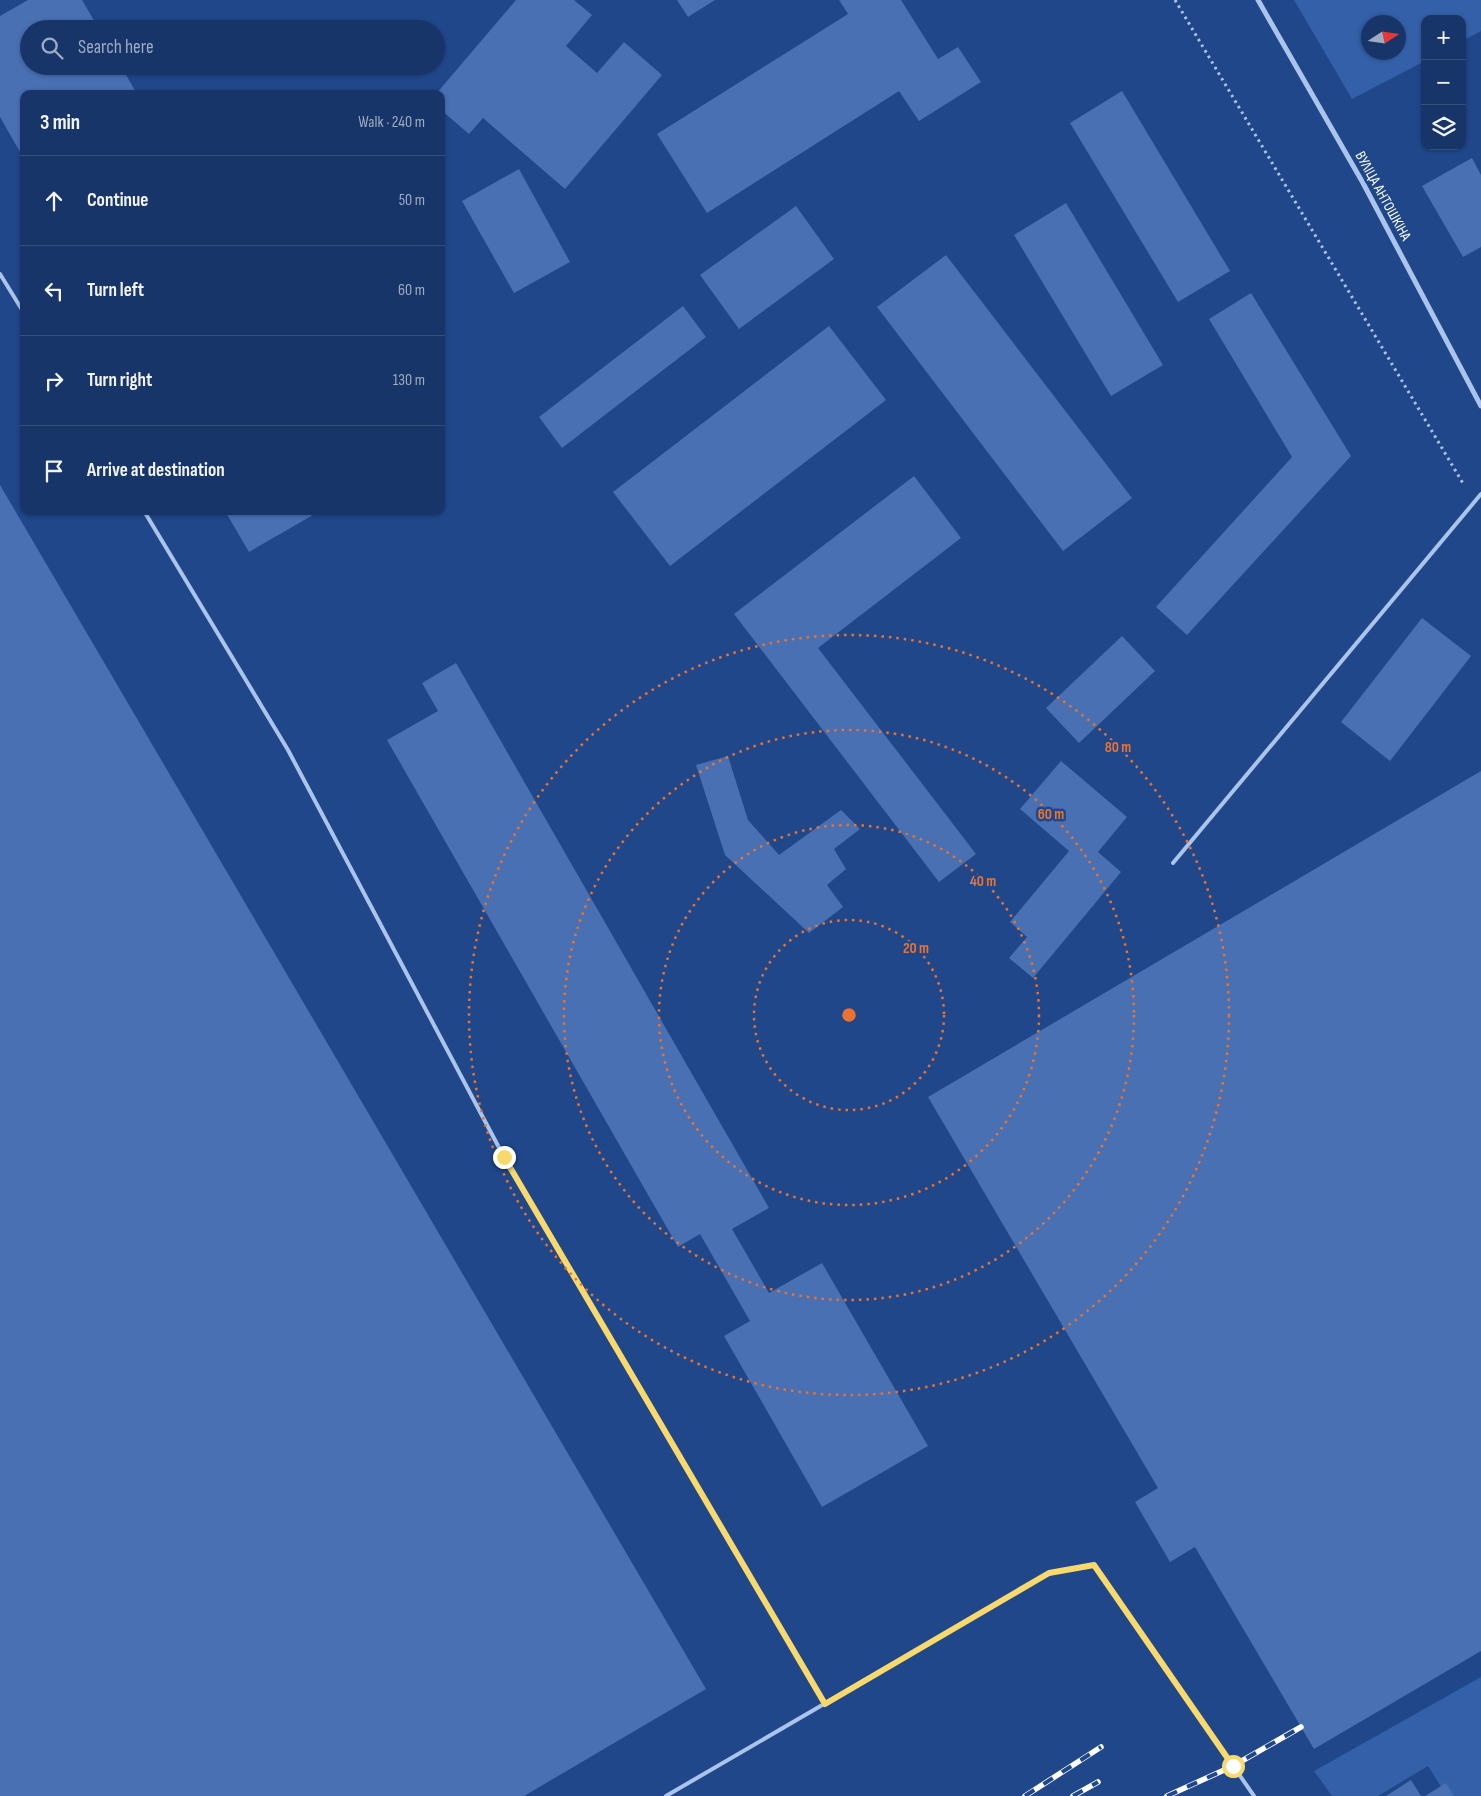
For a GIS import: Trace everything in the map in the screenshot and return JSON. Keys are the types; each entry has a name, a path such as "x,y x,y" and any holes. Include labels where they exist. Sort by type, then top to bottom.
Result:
{"street":[{"name":"ВУЛІЦА АНТОШКІНА","path":"1258,0 1363,183 1481,406"}],"lane":[{"path":"0,274 20,306"},
{"path":"1173,862 1481,494"},
{"path":"146,515 288,750 504,1157 825,1704"},
{"path":"666,1796 1049,1573 1094,1565 1254,1796"}],"path":[{"path":"1175,0 1474,502"}],"shaded area":[{"path":"1294,0 1481,0 1481,31 1466,39 1466,15 1421,15 1421,63 1352,99"},
{"path":"1481,1677 1481,1796 1447,1796 1428,1766 1378,1796 1332,1796 1314,1771"}],"building":[{"path":"28,0 82,0 94,20 20,20 20,75 126,75 135,90 20,90 20,152 0,117 0,16"},
{"path":"516,0 574,0 592,15 566,46 597,73 624,42 662,75 565,189 483,118 469,134 445,113 445,90 439,90"},
{"path":"677,0 715,0 688,17"},
{"path":"839,0 901,0 938,59 958,47 981,82 919,121 899,91 707,213 657,134 848,14"},
{"path":"1122,91 1230,271 1178,302 1070,123"},
{"path":"1472,158 1481,175 1481,247 1463,257 1422,186"},
{"path":"519,169 570,262 514,293 462,201"},
{"path":"1066,203 1163,365 1111,396 1014,235"},
{"path":"796,206 834,259 739,329 700,275"},
{"path":"946,255 1132,498 1063,551 877,307"},
{"path":"1251,293 1351,456 1187,635 1156,607 1292,457 1209,319"},
{"path":"683,306 706,337 562,448 539,417"},
{"path":"829,326 886,400 670,566 613,492"},
{"path":"914,476 961,538 818,648 976,854 939,882 734,614"},
{"path":"0,485 706,1689 524,1796 0,1796"},
{"path":"227,515 313,515 249,552"},
{"path":"1422,618 1471,656 1390,761 1341,722"},
{"path":"1122,636 1155,671 1079,743 1046,708"},
{"path":"456,663 769,1208 732,1229 769,1293 822,1263 928,1446 822,1507 724,1336 750,1321 700,1234 678,1247 387,740 438,711 422,683"},
{"path":"728,756 748,820 779,855 841,810 860,829 834,849 846,869 827,885 843,907 809,933 725,855 696,765"},
{"path":"1061,761 1127,817 1098,852 1121,872 1033,978 1009,958 1027,937 1010,922 1069,851 1020,809"},
{"path":"1481,771 1481,1651 1314,1749 1195,1547 1170,1562 1135,1502 1158,1488 928,1097"},
{"path":"1411,1780 1421,1796 1386,1796"},
{"path":"1446,1783 1454,1796 1425,1796"}],"railway":[{"path":"1167,1796 1233,1766 1301,1727"},
{"path":"1025,1796 1101,1747"},
{"path":"1073,1796 1098,1782"}],"route":[{"path":"504,1157 825,1704 1049,1573 1094,1565 1233,1766"}]}
